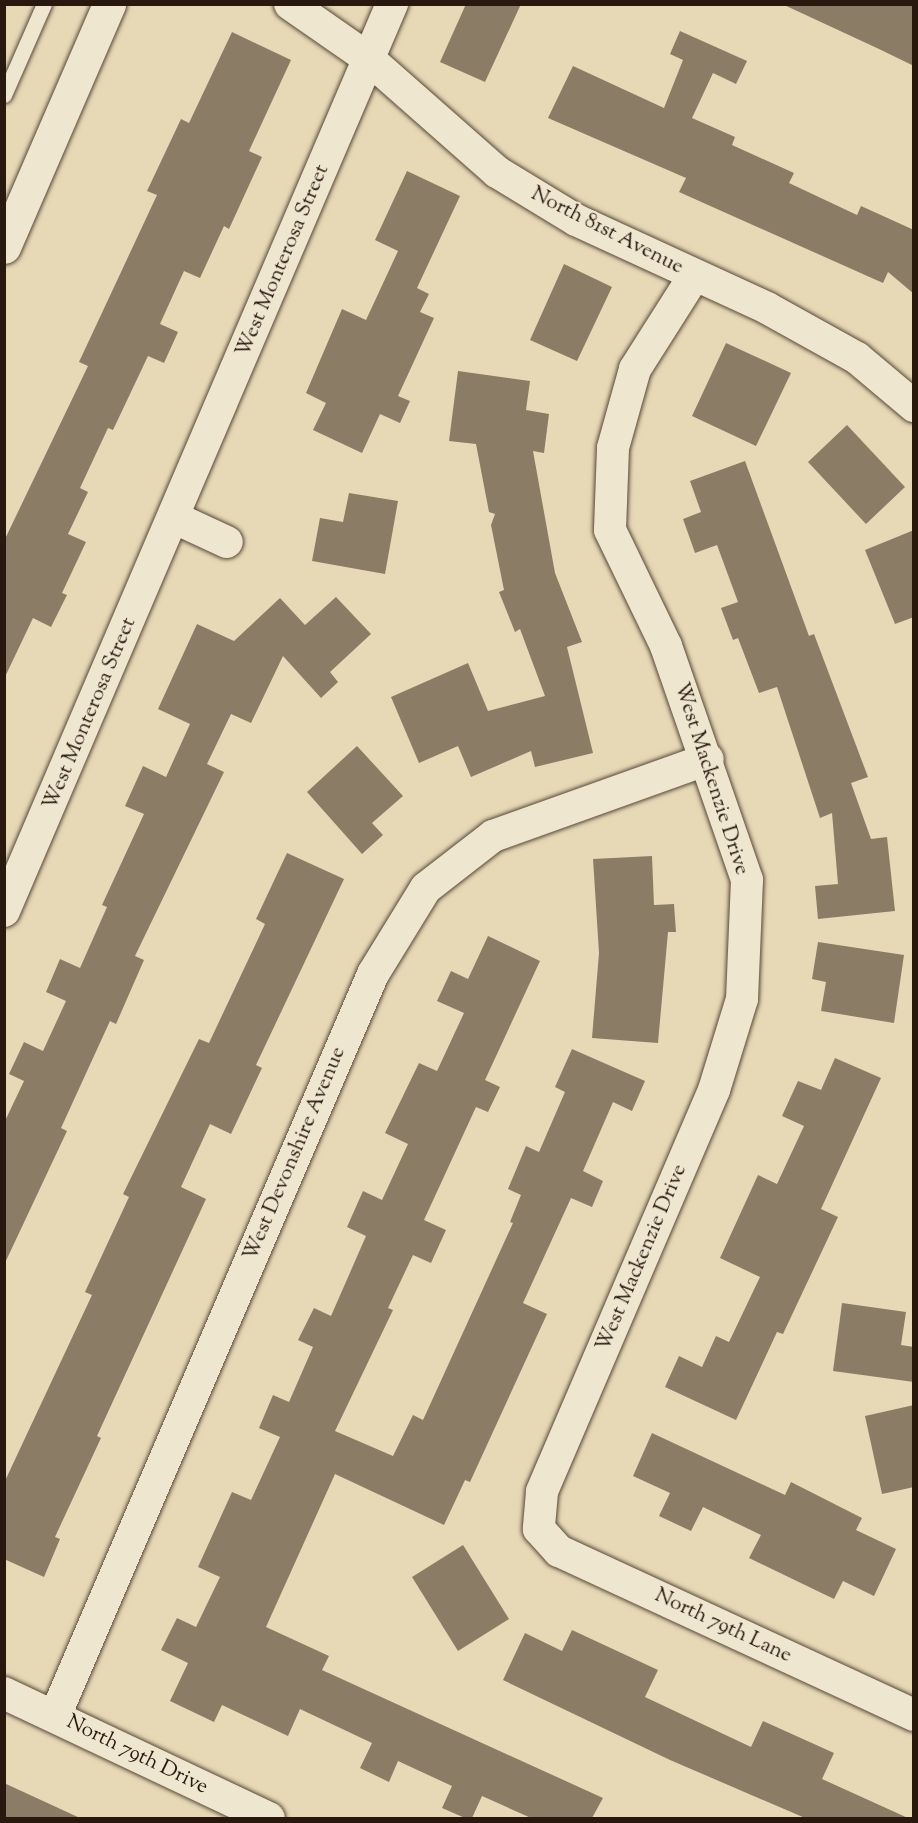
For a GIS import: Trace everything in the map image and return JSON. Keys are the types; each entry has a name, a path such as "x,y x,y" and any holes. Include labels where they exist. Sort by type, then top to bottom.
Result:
{"main road":[{"path":"4,247 109,4"}],"street":[{"name":"North 81st Avenue","path":"290,4 369,59 497,172 576,220 767,308 857,358 914,406"},
{"name":"West Monterosa Street","path":"4,911 175,518 392,4"},
{"name":"West Mackenzie Drive","path":"539,1529 542,1492 714,1090 742,999 747,880 708,759 666,646 610,530 613,448 635,369 694,276"},
{"path":"175,518 227,542"},
{"name":"West Devonshire Avenue","path":"55,1716 373,974 426,888 493,836 708,759"},
{"name":"North 79th Lane","path":"539,1529 559,1551 911,1708"},
{"name":"North 79th Drive","path":"4,1693 269,1818"}],"lane":[{"path":"4,95 44,4"}],"building":[{"path":"466,4 521,4 485,82 440,62"},
{"path":"782,4 914,4 914,66 879,49"},
{"path":"680,31 747,61 736,84 713,73 692,118 735,137 732,145 794,173 789,183 857,215 861,206 914,230 914,294 888,272 883,283 679,192 686,178 548,118 573,66 664,108 683,60 670,54"},
{"path":"232,32 291,60 249,151 262,157 229,229 224,226 200,278 184,271 160,324 178,332 164,363 148,356 113,430 108,428 80,488 88,492 68,534 86,542 62,593 67,595 51,627 33,618 4,679 4,541 88,366 79,362 157,195 147,191 181,119 189,123"},
{"path":"407,171 460,196 417,288 429,294 420,312 434,318 398,396 410,401 400,423 380,414 362,453 313,430 326,403 306,393 342,309 366,320 398,251 375,240"},
{"path":"564,264 612,287 577,361 530,340"},
{"path":"726,343 791,373 756,446 692,416"},
{"path":"458,371 530,381 526,410 549,414 544,453 533,451 555,573 582,642 567,647 593,753 535,767 531,751 471,777 458,746 419,763 391,697 468,663 488,711 545,696 520,629 515,632 499,592 504,590 491,525 495,514 489,512 476,444 449,441"},
{"path":"847,425 905,487 866,524 808,462"},
{"path":"745,461 809,636 814,634 868,777 851,783 871,839 887,837 895,911 818,919 815,886 838,884 832,813 820,818 777,687 759,693 738,638 733,640 721,608 738,602 717,545 695,553 683,519 701,512 690,481"},
{"path":"349,493 398,501 385,574 312,561 320,518 343,522"},
{"path":"914,530 914,617 895,624 865,550"},
{"path":"336,597 371,634 330,672 338,682 321,698 283,656 251,723 231,714 207,764 224,772 135,956 144,960 116,1024 110,1021 61,1128 67,1131 4,1265 4,1123 24,1081 9,1074 24,1042 43,1051 66,1001 46,992 60,959 80,968 107,907 102,905 144,814 125,806 143,766 166,777 190,724 158,709 197,624 234,641 280,598 305,625"},
{"path":"357,746 403,796 372,823 383,835 362,854 307,792"},
{"path":"287,853 344,879 256,1065 262,1068 231,1134 210,1124 181,1187 206,1199 97,1436 101,1438 55,1537 60,1539 44,1577 4,1559 4,1483 92,1295 85,1292 129,1197 123,1194 199,1039 209,1043 265,924 256,919"},
{"path":"652,856 654,905 674,904 676,932 668,932 658,1043 592,1038 599,953 593,859"},
{"path":"488,936 540,961 485,1080 500,1087 488,1112 476,1107 424,1220 446,1230 431,1263 413,1255 388,1308 393,1310 335,1431 393,1456 413,1415 423,1420 513,1223 510,1222 521,1195 508,1189 526,1146 539,1152 565,1092 555,1087 572,1049 645,1081 632,1111 613,1102 583,1171 603,1181 592,1207 571,1198 523,1303 547,1314 470,1482 465,1480 444,1525 335,1474 266,1627 329,1656 322,1670 603,1798 592,1818 531,1818 482,1796 472,1818 465,1818 442,1808 452,1786 398,1761 389,1782 360,1768 372,1743 300,1709 288,1736 222,1705 214,1722 170,1701 188,1663 161,1650 177,1618 196,1627 220,1577 198,1567 232,1492 251,1500 280,1437 259,1428 273,1395 289,1402 313,1347 298,1340 314,1308 331,1316 366,1236 347,1227 363,1191 382,1200 408,1144 385,1133 419,1063 437,1071 464,1013 437,1001 451,971 468,979"},
{"path":"818,942 904,955 894,1023 821,1011 826,982 812,979"},
{"path":"835,1058 881,1078 821,1209 838,1217 783,1334 777,1332 736,1420 665,1387 679,1356 702,1367 716,1336 729,1342 760,1277 720,1258 758,1175 777,1184 804,1126 782,1116 798,1081 821,1090"},
{"path":"842,1303 906,1312 901,1345 914,1347 914,1382 833,1371"},
{"path":"914,1405 914,1487 882,1494 865,1416"},
{"path":"652,1433 785,1495 791,1482 862,1518 856,1530 896,1549 874,1596 843,1581 834,1599 749,1558 761,1535 703,1507 691,1531 659,1516 670,1493 633,1476"},
{"path":"463,1545 509,1619 458,1651 412,1577"},
{"path":"572,1630 658,1670 645,1697 751,1747 763,1721 834,1753 822,1779 908,1818 805,1818 670,1760 503,1680 525,1633 562,1651"},
{"path":"4,1783 80,1818 4,1818"}]}
